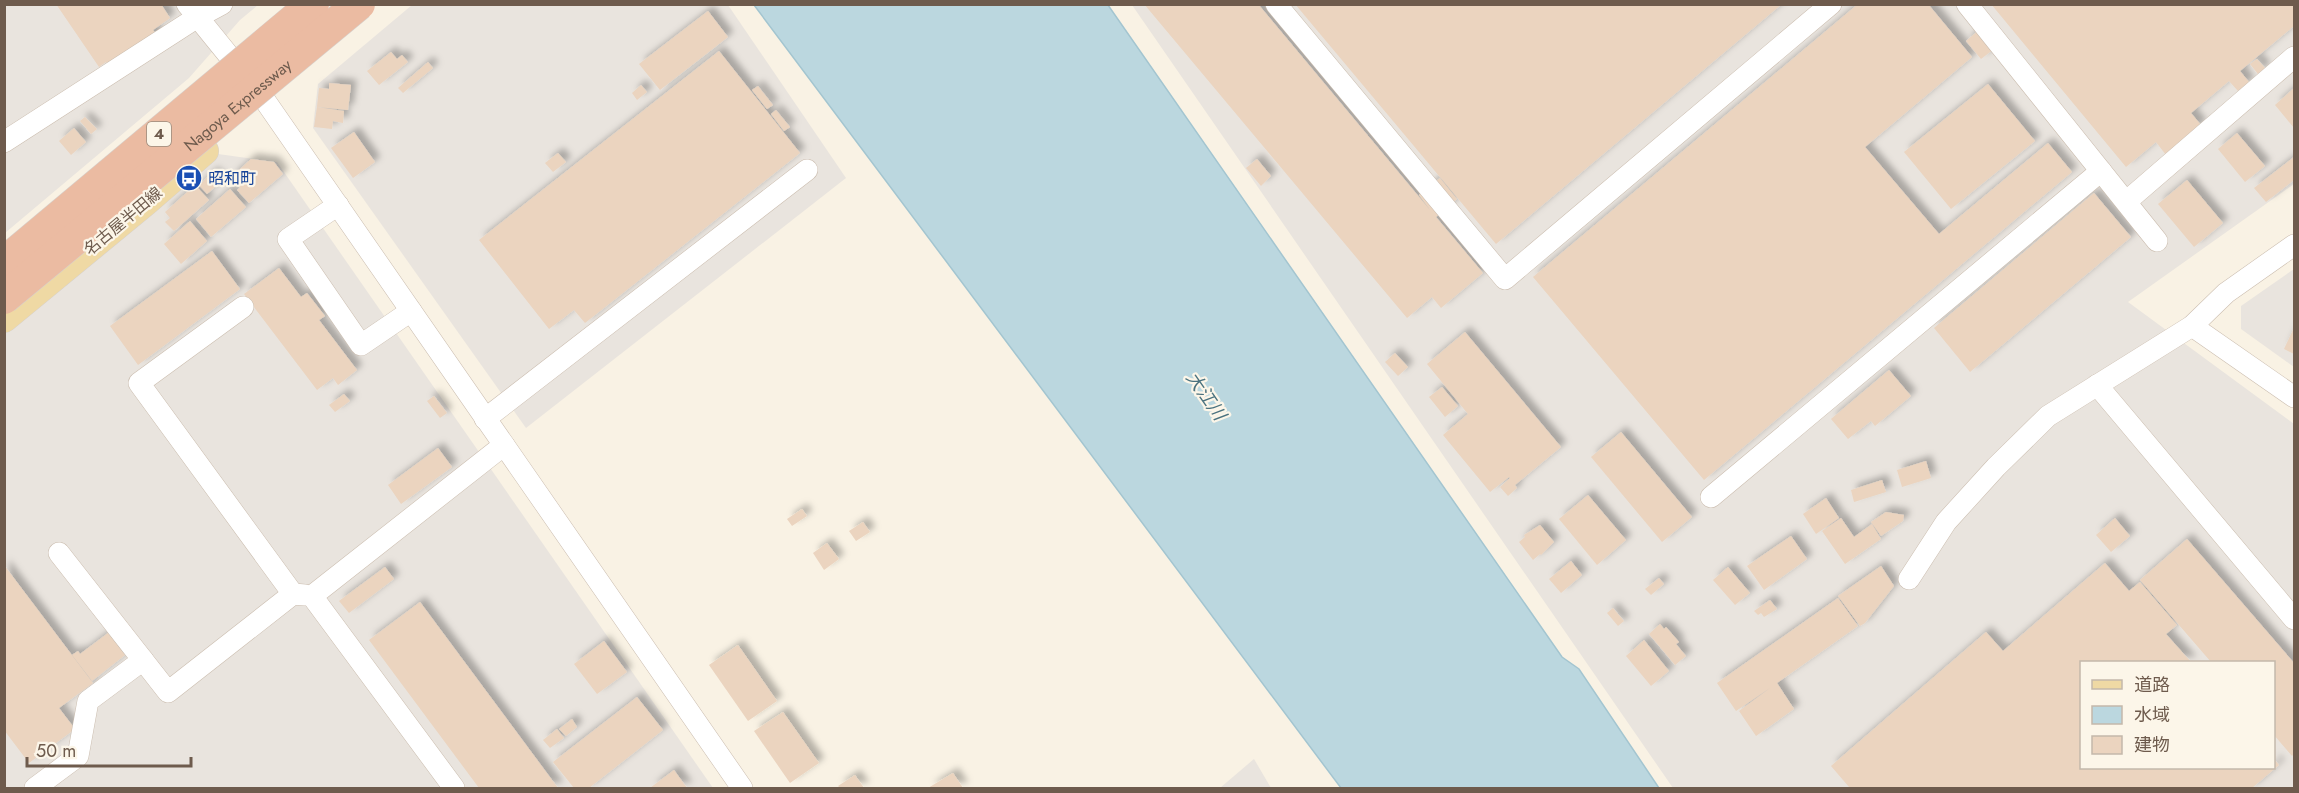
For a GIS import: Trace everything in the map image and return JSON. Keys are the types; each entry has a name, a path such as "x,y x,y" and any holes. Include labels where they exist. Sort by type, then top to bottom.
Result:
{"highway":[{"name":"Nagoya Expressway","path":"4,263 313,4"},
{"name":"Nagoya Expressway","path":"4,298 359,4"}],"main road":[{"path":"4,248 299,4"},
{"name":"名古屋半田線","path":"4,319 146,202 377,4"}],"street":[{"path":"4,142 192,11 222,4"},
{"path":"1276,4 1505,279 1831,4"},
{"path":"1968,4 2157,241"},
{"path":"192,11 264,99 742,789"},
{"path":"2127,201 2295,57"},
{"path":"485,419 807,170"},
{"path":"1711,497 2101,171"},
{"path":"338,205 288,239 361,345 411,311"},
{"path":"1909,579 1946,522 1996,467 2048,416 2192,326 2226,293 2295,245"},
{"path":"243,307 139,383 454,789"},
{"path":"2192,326 2295,397"},
{"path":"2097,385 2295,620"},
{"path":"59,553 168,692 504,445"},
{"path":"35,789 78,756 88,701 143,660"}],"shaded area":[{"path":"5,5 258,5 240,20 189,78 5,233"},
{"path":"412,5 728,5 846,178 526,428 313,128 318,84"},
{"path":"1132,5 2294,5 2294,184 2128,302 2294,424 2294,788 1673,788"},
{"path":"218,154 277,162 713,788 5,788 4,333"},
{"path":"2294,269 2294,367 2241,329 2241,306"},
{"path":"1254,759 1271,788 1220,788"}],"water":[{"name":"大江川","path":"754,5 1108,5 1562,657 1579,669 1659,788 1341,788"}],"building":[{"path":"56,4 161,4 170,18 153,30 159,38 112,71 106,62 99,67"},
{"path":"1144,4 1258,4 1430,210 1419,195 1440,178 1457,199 1436,217 1483,273 1441,308 1432,297 1407,318"},
{"path":"1295,4 1782,4 1496,244"},
{"path":"1858,4 1928,4 1972,57 1865,147 1939,234 2048,143 2072,172 1704,480 1533,277"},
{"path":"1991,4 2294,4 2294,26 2240,71 2249,82 2238,91 2229,81 2191,113 2201,125 2166,155 2156,142 2126,167"},
{"path":"708,11 728,37 660,90 639,64"},
{"path":"1979,30 1994,49 1981,59 1966,41"},
{"path":"719,51 800,153 585,323 574,310 549,329 479,240"},
{"path":"391,52 397,59 402,55 408,62 379,85 367,71"},
{"path":"2257,59 2265,68 2258,74 2250,64"},
{"path":"428,62 433,68 403,93 398,88"},
{"path":"329,83 351,85 348,110 317,107 319,88 329,89"},
{"path":"1988,84 2035,141 1951,209 1904,152"},
{"path":"641,85 647,92 637,100 632,93"},
{"path":"758,86 773,105 767,109 752,90"},
{"path":"2294,88 2294,128 2275,105"},
{"path":"317,107 344,111 343,123 333,121 332,129 314,127"},
{"path":"776,110 790,127 784,131 771,114"},
{"path":"85,117 97,129 91,134 80,121"},
{"path":"74,128 86,142 71,155 59,141"},
{"path":"354,132 375,162 353,178 331,148"},
{"path":"2237,133 2265,166 2245,182 2218,149"},
{"path":"558,153 566,162 553,172 545,163"},
{"path":"2294,157 2294,180 2266,202 2254,188"},
{"path":"251,159 274,162 283,174 249,203 237,190 240,188 231,177"},
{"path":"1257,159 1271,176 1261,186 1246,168"},
{"path":"213,172 222,181 207,194 199,185"},
{"path":"2187,180 2223,223 2194,247 2158,204"},
{"path":"195,185 209,200 174,231 165,222 170,218 165,212"},
{"path":"230,189 246,207 211,237 196,219"},
{"path":"2094,193 2131,237 1970,372 1934,328"},
{"path":"190,221 207,241 181,264 164,244"},
{"path":"212,251 240,289 138,365 110,326"},
{"path":"279,268 301,297 307,293 325,316 319,320 357,370 338,385 333,378 317,390 244,294"},
{"path":"2294,328 2294,354 2284,349"},
{"path":"1465,332 1561,447 1515,485 1517,488 1508,496 1500,487 1509,477 1490,492 1443,435 1468,414 1427,364"},
{"path":"1395,353 1408,367 1398,376 1385,362"},
{"path":"1889,370 1911,396 1875,426 1871,421 1848,439 1831,419"},
{"path":"1442,387 1458,406 1445,417 1429,397"},
{"path":"344,394 350,401 335,412 329,405"},
{"path":"434,396 447,413 440,418 427,401"},
{"path":"1621,432 1692,517 1662,542 1591,457"},
{"path":"438,448 452,467 401,504 388,485"},
{"path":"1926,461 1931,478 1902,487 1897,470"},
{"path":"1882,480 1886,492 1854,502 1851,490"},
{"path":"1588,495 1626,540 1597,565 1559,519"},
{"path":"1826,498 1839,518 1816,534 1803,514"},
{"path":"802,509 807,516 792,526 787,519"},
{"path":"1886,512 1904,515 1903,521 1881,536 1871,522"},
{"path":"1841,518 1854,537 1872,524 1881,539 1845,564 1822,531"},
{"path":"2115,518 2130,536 2111,552 2096,535"},
{"path":"863,522 870,532 856,541 849,531"},
{"path":"1540,525 1554,542 1533,560 1519,542 1525,537 1524,535"},
{"path":"1791,536 1807,559 1764,590 1747,566"},
{"path":"2187,539 2294,663 2294,754 2292,756 2275,736 2275,661 2210,661 2140,580"},
{"path":"827,543 839,559 824,570 813,553"},
{"path":"1571,561 1582,575 1561,593 1549,579"},
{"path":"2105,563 2129,591 2140,582 2177,625 2166,634 2190,661 2080,661 2080,769 2274,769 2252,788 1847,788 1849,787 1831,766 1986,632 2003,651"},
{"path":"4,565 93,683 59,708 75,729 29,763 4,730"},
{"path":"1881,566 1894,586 1865,623 1860,626 1838,596"},
{"path":"385,567 394,579 349,613 339,601"},
{"path":"1728,567 1750,593 1735,605 1713,580"},
{"path":"1659,578 1664,584 1651,595 1645,589"},
{"path":"1838,598 1858,626 1777,683 1794,709 1756,736 1739,711 1770,688 1736,711 1717,683"},
{"path":"1770,600 1777,609 1764,617 1761,613 1758,615 1754,611"},
{"path":"420,602 558,788 479,788 369,640"},
{"path":"1613,608 1624,621 1618,626 1607,613"},
{"path":"1660,624 1664,629 1666,627 1679,642 1676,644 1686,656 1675,665 1649,634"},
{"path":"108,633 125,655 92,681 72,655 78,651 80,654"},
{"path":"1644,640 1669,671 1651,686 1626,656"},
{"path":"604,641 627,672 597,694 574,664"},
{"path":"738,645 777,701 748,721 709,665"},
{"path":"637,697 663,730 589,788 574,788 553,762"},
{"path":"783,712 819,763 790,783 754,731"},
{"path":"572,719 577,727 566,736 559,729"},
{"path":"557,729 564,738 550,748 543,740"},
{"path":"674,770 687,788 650,788"},
{"path":"953,773 963,788 928,788"},
{"path":"855,775 864,788 840,788 838,786"}],"place":[{"name":"昭和町","path":"189,178"}]}
